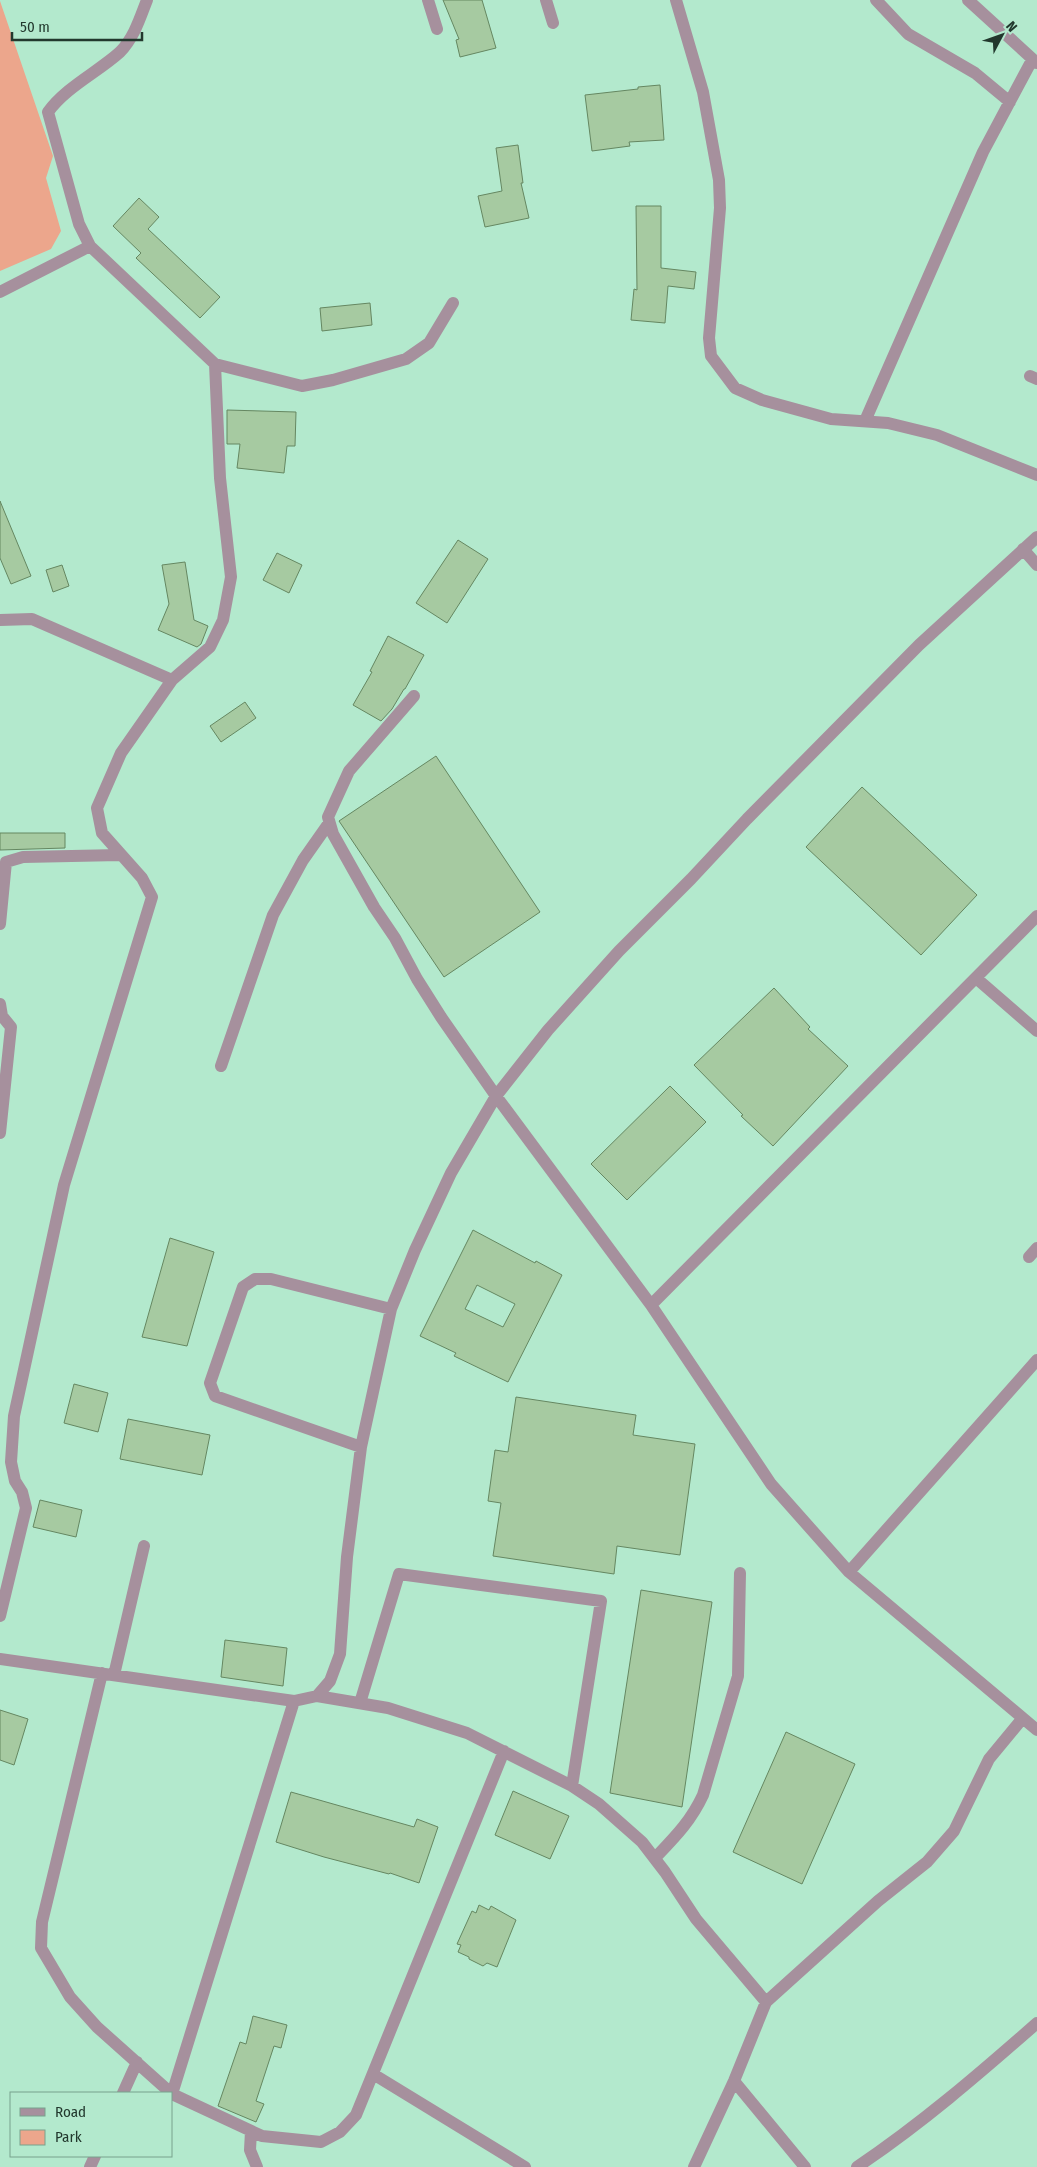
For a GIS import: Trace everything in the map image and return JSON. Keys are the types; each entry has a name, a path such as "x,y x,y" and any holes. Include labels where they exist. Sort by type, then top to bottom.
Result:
{"street":[{"path":"147,0 135,30 120,51 63,97 48,112 79,224 90,246 215,364 302,386 333,380 406,359 429,343 453,303"},
{"path":"428,0 438,29"},
{"path":"546,0 553,22"},
{"path":"676,0 703,92 719,180 720,208 709,338 711,356 735,388 762,400 831,420 888,423 937,435 1037,475"},
{"path":"876,0 908,34 975,73 1010,102"},
{"path":"865,421 983,152 1010,102 1035,62 968,0"},
{"path":"0,292 90,246"},
{"path":"0,1616 26,1508 22,1492 15,1481 11,1462 14,1416 64,1185 152,897 142,878 102,833 97,808 121,753 172,680 210,647 223,620 231,576 220,478 215,364"},
{"path":"317,1696 330,1681 340,1654 348,1557 361,1448 391,1309 451,1173 496,1096 548,1030 619,951 692,879 747,819 919,646 1037,537"},
{"path":"1023,549 1037,565"},
{"path":"0,620 32,619 172,680"},
{"path":"414,696 349,771 334,799 328,817 329,823 374,907 395,938 417,979 496,1096 652,1305 771,1484 849,1572 1037,1730"},
{"path":"221,1066 273,915 303,860 329,823"},
{"path":"0,924 3,862 23,857 120,855"},
{"path":"652,1305 1037,916"},
{"path":"976,978 1037,1031"},
{"path":"0,1004 2,1016 10,1027 0,1133"},
{"path":"361,1448 215,1396 210,1383 243,1286 256,1279 271,1279 391,1309"},
{"path":"849,1572 1037,1360"},
{"path":"144,1546 42,1922 41,1948 70,1997 97,2027 170,2092"},
{"path":"360,1703 399,1574 601,1601 572,1786"},
{"path":"655,1858 695,1813 706,1786 738,1676 740,1574"},
{"path":"0,1659 294,1700 317,1696 388,1708 467,1733 572,1786 623,1824 655,1858 696,1919 766,2002"},
{"path":"294,1700 172,2094 262,2136 321,2142 340,2132 356,2115 504,1751"},
{"path":"694,2167 734,2081 766,2002 878,1901 927,1862 954,1831 989,1759 1022,1719"},
{"path":"857,2167 896,2141 971,2081 1037,2023"},
{"path":"122,2092 137,2062"},
{"path":"373,2074 525,2167"},
{"path":"734,2081 805,2167"},
{"path":"251,2132 250,2150 257,2167"}],"green space":[{"path":"0,1 53,156 46,178 61,231 51,249 0,271"}],"building":[{"path":"443,0 482,0 496,48 460,57 456,40 459,39"},
{"path":"660,85 664,140 629,142 630,146 592,151 585,95"},
{"path":"518,145 523,183 521,183 529,218 485,227 478,196 502,191 496,148"},
{"path":"139,198 159,217 148,229 220,297 200,318 136,258 141,253 113,226"},
{"path":"636,206 661,206 661,268 696,272 694,289 668,286 665,323 631,320 634,289 637,290"},
{"path":"370,303 372,325 322,331 320,308"},
{"path":"227,410 296,412 295,446 287,446 284,473 237,468 240,444 227,444"},
{"path":"0,501 31,576 11,584 0,558"},
{"path":"458,540 488,559 447,623 416,603"},
{"path":"277,553 302,565 289,593 263,580"},
{"path":"185,562 194,620 208,626 201,644 197,647 158,630 169,604 162,565"},
{"path":"62,565 69,586 53,592 46,570"},
{"path":"388,636 424,655 392,709 381,721 353,705 372,672 370,671"},
{"path":"245,702 256,718 221,742 210,726"},
{"path":"436,756 540,912 444,977 339,821"},
{"path":"862,787 977,895 921,955 806,847"},
{"path":"0,833 65,833 65,848 0,850"},
{"path":"774,988 810,1027 808,1029 848,1066 773,1146 741,1116 743,1115 694,1065"},
{"path":"670,1086 706,1122 627,1200 591,1164"},
{"path":"473,1230 562,1275 508,1382 454,1356 456,1353 420,1336","holes":["477,1285 515,1304 503,1327 465,1309"]},
{"path":"170,1238 214,1252 187,1346 142,1337"},
{"path":"74,1384 108,1393 98,1432 64,1423"},
{"path":"516,1397 636,1415 633,1435 695,1444 680,1555 617,1546 614,1574 493,1556 501,1503 488,1501 495,1450 508,1452"},
{"path":"128,1419 210,1435 202,1475 120,1459"},
{"path":"40,1500 82,1510 76,1537 33,1527"},
{"path":"641,1590 712,1602 682,1807 610,1793"},
{"path":"225,1640 287,1648 283,1686 221,1677"},
{"path":"0,1710 28,1719 14,1765 0,1760"},
{"path":"786,1732 855,1764 802,1884 733,1852"},
{"path":"513,1791 569,1816 550,1859 495,1835"},
{"path":"291,1792 414,1827 417,1819 438,1827 419,1883 390,1873 324,1857 276,1842"},
{"path":"479,1905 489,1910 491,1906 516,1920 497,1967 487,1963 483,1966 458,1952 461,1945 457,1944 472,1911 476,1913"},
{"path":"253,2016 287,2025 281,2048 274,2046 256,2101 264,2104 256,2122 218,2106 240,2042 246,2044"}]}
